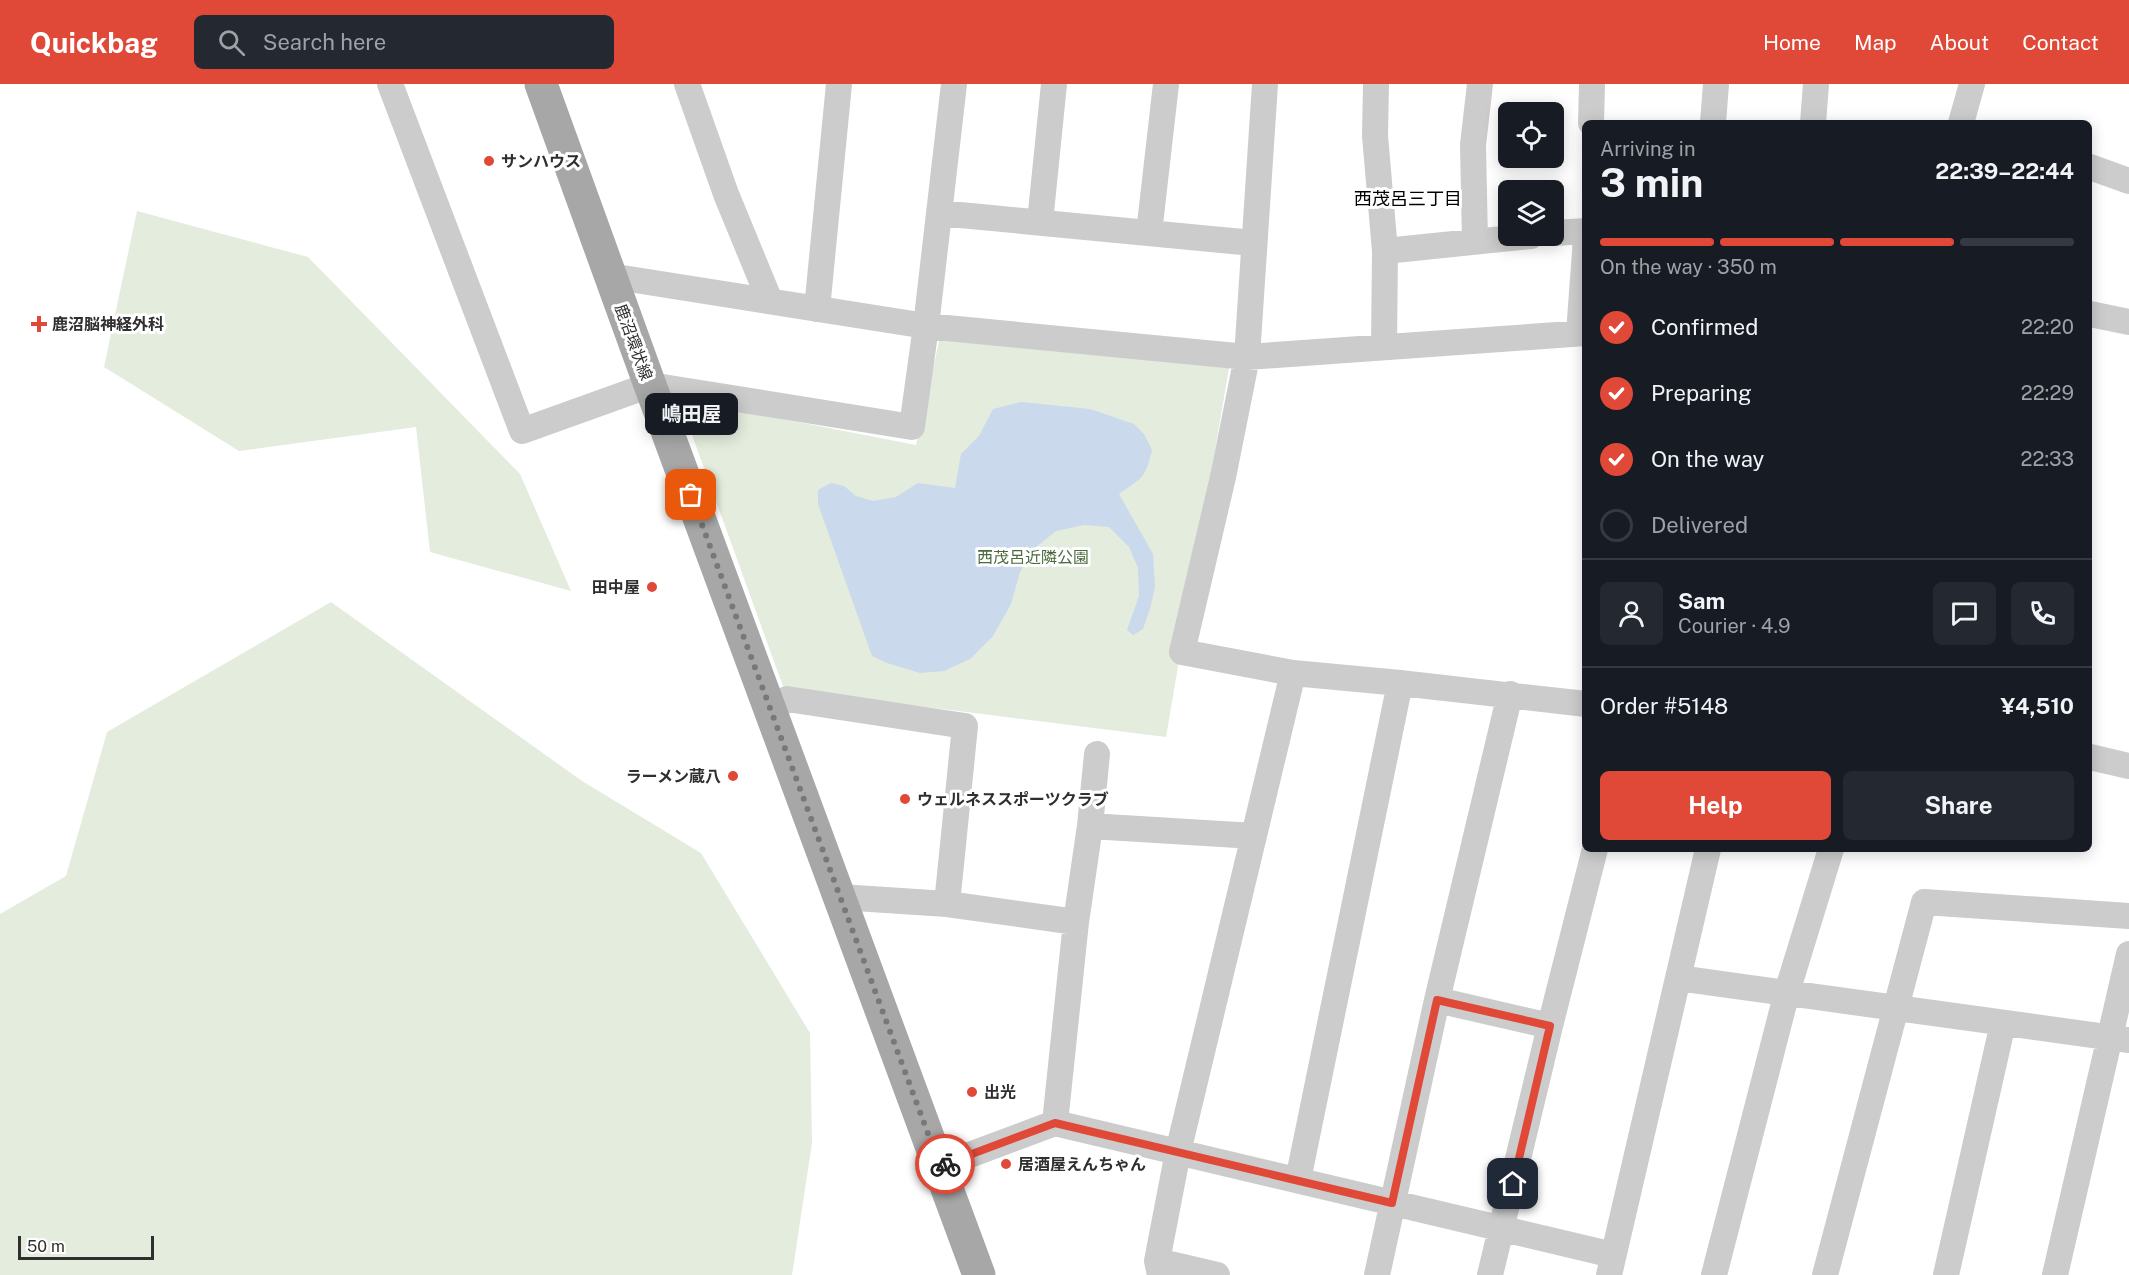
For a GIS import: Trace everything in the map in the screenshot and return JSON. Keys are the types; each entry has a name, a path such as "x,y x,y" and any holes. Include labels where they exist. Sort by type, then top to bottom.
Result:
{"main road":[{"name":"鹿沼環状線","path":"541,84 650,385 980,1275"}],"street":[{"path":"390,84 522,431 650,385 912,428 954,84"},
{"path":"687,84 726,194 770,301"},
{"path":"817,309 839,84"},
{"path":"1040,222 1054,84"},
{"path":"1149,233 1166,84"},
{"path":"1266,84 1253,243 1247,357 1223,477 1182,652 1293,673 1400,682 1582,703"},
{"path":"1376,84 1375,136 1385,251 1384,347"},
{"path":"1475,240 1473,145 1480,84"},
{"path":"1591,120 1592,84"},
{"path":"1713,120 1716,84"},
{"path":"1813,120 1816,84"},
{"path":"1964,120 1972,84"},
{"path":"2092,168 2129,181"},
{"path":"939,213 1253,243"},
{"path":"1564,232 1582,231"},
{"path":"1385,251 1498,238"},
{"path":"610,276 926,326 1247,357 1582,333"},
{"path":"2092,314 2129,322"},
{"path":"1217,1275 1159,1268 1178,1152 1293,673"},
{"path":"1298,1180 1400,682"},
{"path":"1377,1275 1437,1000 1510,694"},
{"path":"769,706 787,699 965,726 946,904"},
{"path":"1055,1123 1076,922 1090,826 1097,754"},
{"path":"2092,757 2129,766"},
{"path":"1090,826 1254,836"},
{"path":"1490,1275 1594,852"},
{"path":"940,1166 1055,1123 1502,1228 1611,1265 1707,852"},
{"path":"1714,1275 1787,992 1830,852"},
{"path":"840,897 946,904 1076,922"},
{"path":"1826,1275 1924,902 2129,916"},
{"path":"2055,1275 2119,1039 2129,954"},
{"path":"1678,978 2119,1039"},
{"path":"1437,1000 1550,1026"},
{"path":"1946,1275 2003,1023"}],"green space":[{"path":"137,211 308,257 520,474 571,591 430,552 416,427 239,451 104,367"},
{"name":"西茂呂近隣公園","path":"940,337 1229,368 1166,737 784,689 679,399 916,445"},
{"path":"331,602 582,781 701,853 810,1033 812,1143 792,1275 0,1275 0,914 66,876 107,732"}],"water":[{"path":"1021,402 1090,409 1134,424 1144,434 1152,450 1145,472 1119,494 1153,554 1155,587 1143,629 1133,635 1127,630 1139,596 1138,568 1129,547 1109,527 1084,525 1056,531 1031,551 1020,572 1011,604 993,636 970,659 944,671 920,673 872,656 818,504 818,490 831,483 844,486 856,496 873,501 896,497 918,483 955,488 961,454 979,436 993,409"}],"way so far":[{"path":"691,495 940,1166 945,1164"}],"place":[{"name":"サンハウス","path":"489,161"},
{"name":"鹿沼脳神経外科","path":"39,324"},
{"name":"嶋田屋","path":"691,495"},
{"name":"田中屋","path":"652,587"},
{"name":"ラーメン蔵八","path":"733,776"},
{"name":"ウェルネススポーツクラブ","path":"905,799"},
{"name":"出光","path":"972,1092"},
{"name":"居酒屋えんちゃん","path":"1006,1164"}],"district":[{"name":"西茂呂三丁目","path":"1408,199"}],"route":[{"path":"945,1164 1055,1123 1392,1203 1437,1000 1550,1026 1513,1184"}]}
